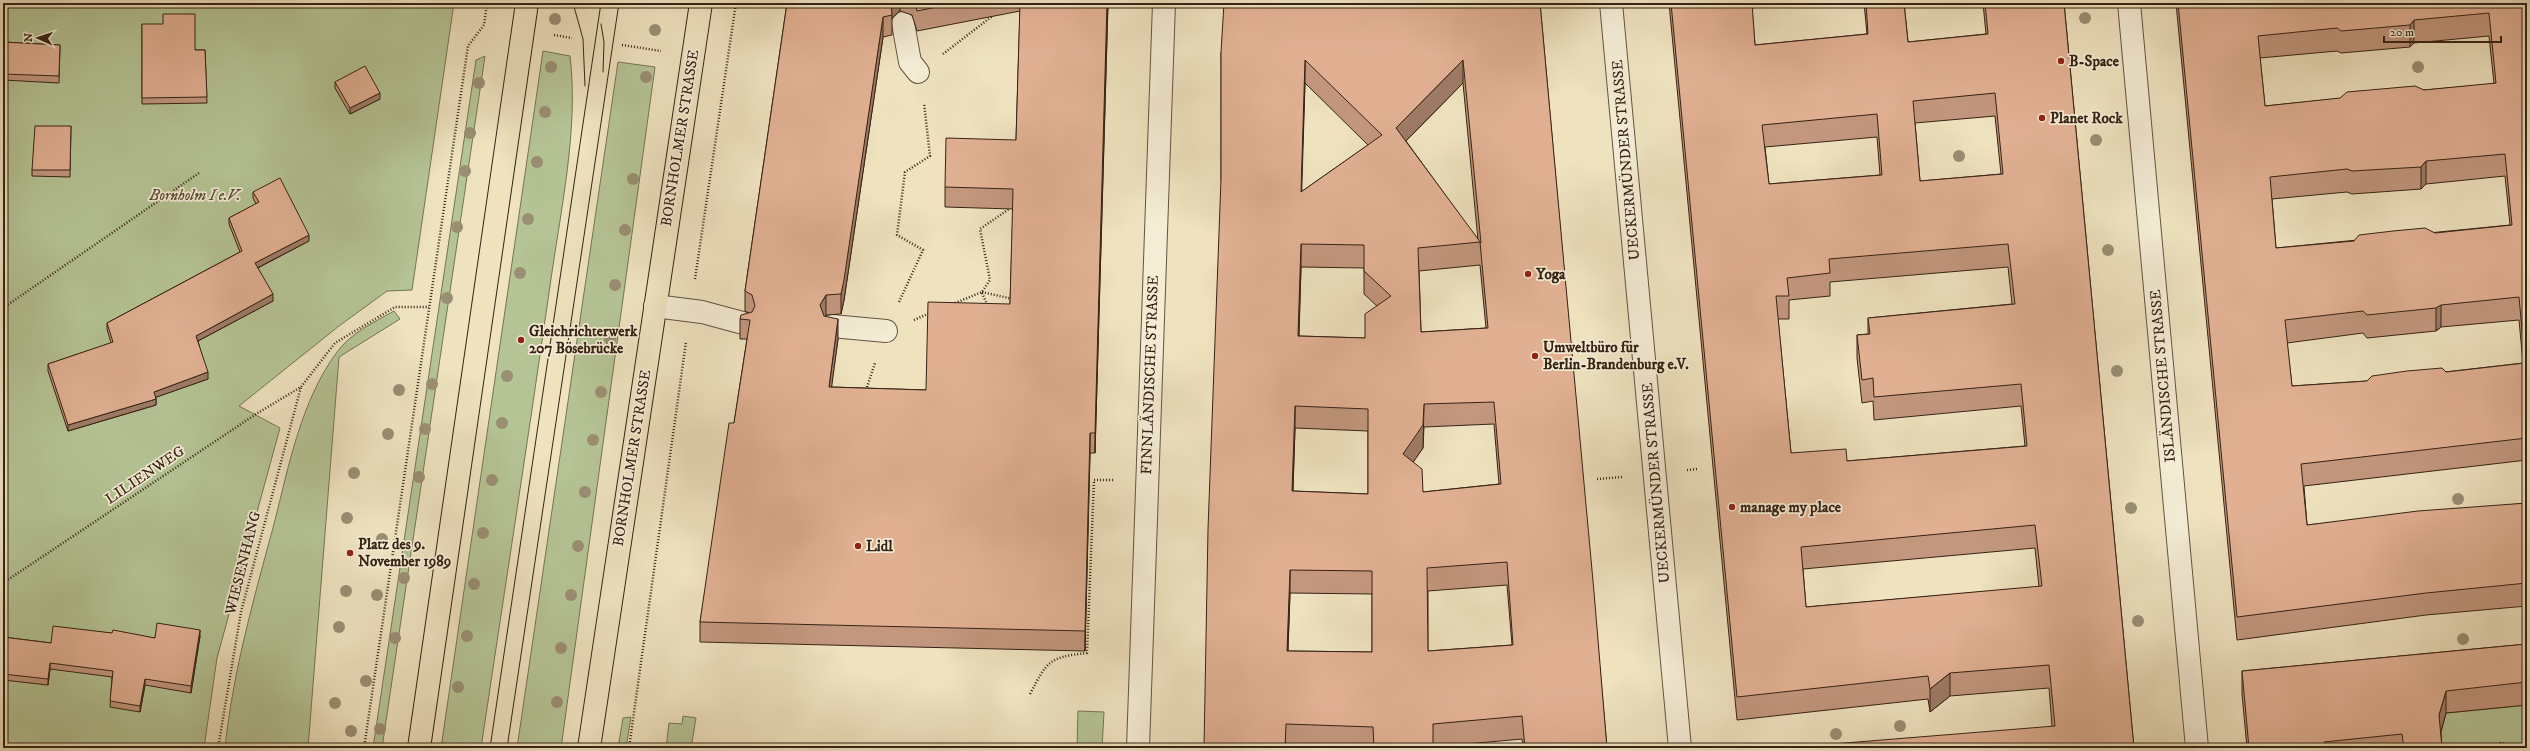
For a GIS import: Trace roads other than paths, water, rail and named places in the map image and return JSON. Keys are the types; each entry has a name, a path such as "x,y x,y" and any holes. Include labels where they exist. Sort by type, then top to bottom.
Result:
{"main road":[{"path":"419,748 527,3"},
{"name":"BORNHOLMER STRASSE","path":"589,748 701,3"}],"street":[{"name":"FINNLÄNDISCHE STRASSE","path":"1138,748 1164,3"},
{"name":"UECKERMÜNDER STRASSE","path":"1612,3 1680,748"},
{"name":"ISLÄNDISCHE STRASSE","path":"2129,3 2197,748"},
{"path":"903,23 910,62 918,72"},
{"path":"655,306 690,310 743,322"},
{"path":"832,326 886,331"}],"tram line":[{"path":"573,3 583,39 585,86"},
{"path":"490,748 601,3"},
{"path":"507,748 619,3"},
{"path":"601,24 604,42 603,72"}],"place":[{"name":"B-Space","path":"2061,61"},
{"name":"Planet Rock","path":"2042,118"},
{"name":"Yoga","path":"1528,274"},
{"name":"Gleichrichterwerk 207 Bösebrücke","path":"521,340"},
{"name":"Umweltbüro für Berlin-Brandenburg e.V.","path":"1535,356"},
{"name":"manage my place","path":"1732,507"},
{"name":"Lidl","path":"858,546"},
{"name":"Platz des 9. November 1989","path":"350,553"}],"park label":[{"name":"Bornholm I e.V.","path":"195,195"}]}
